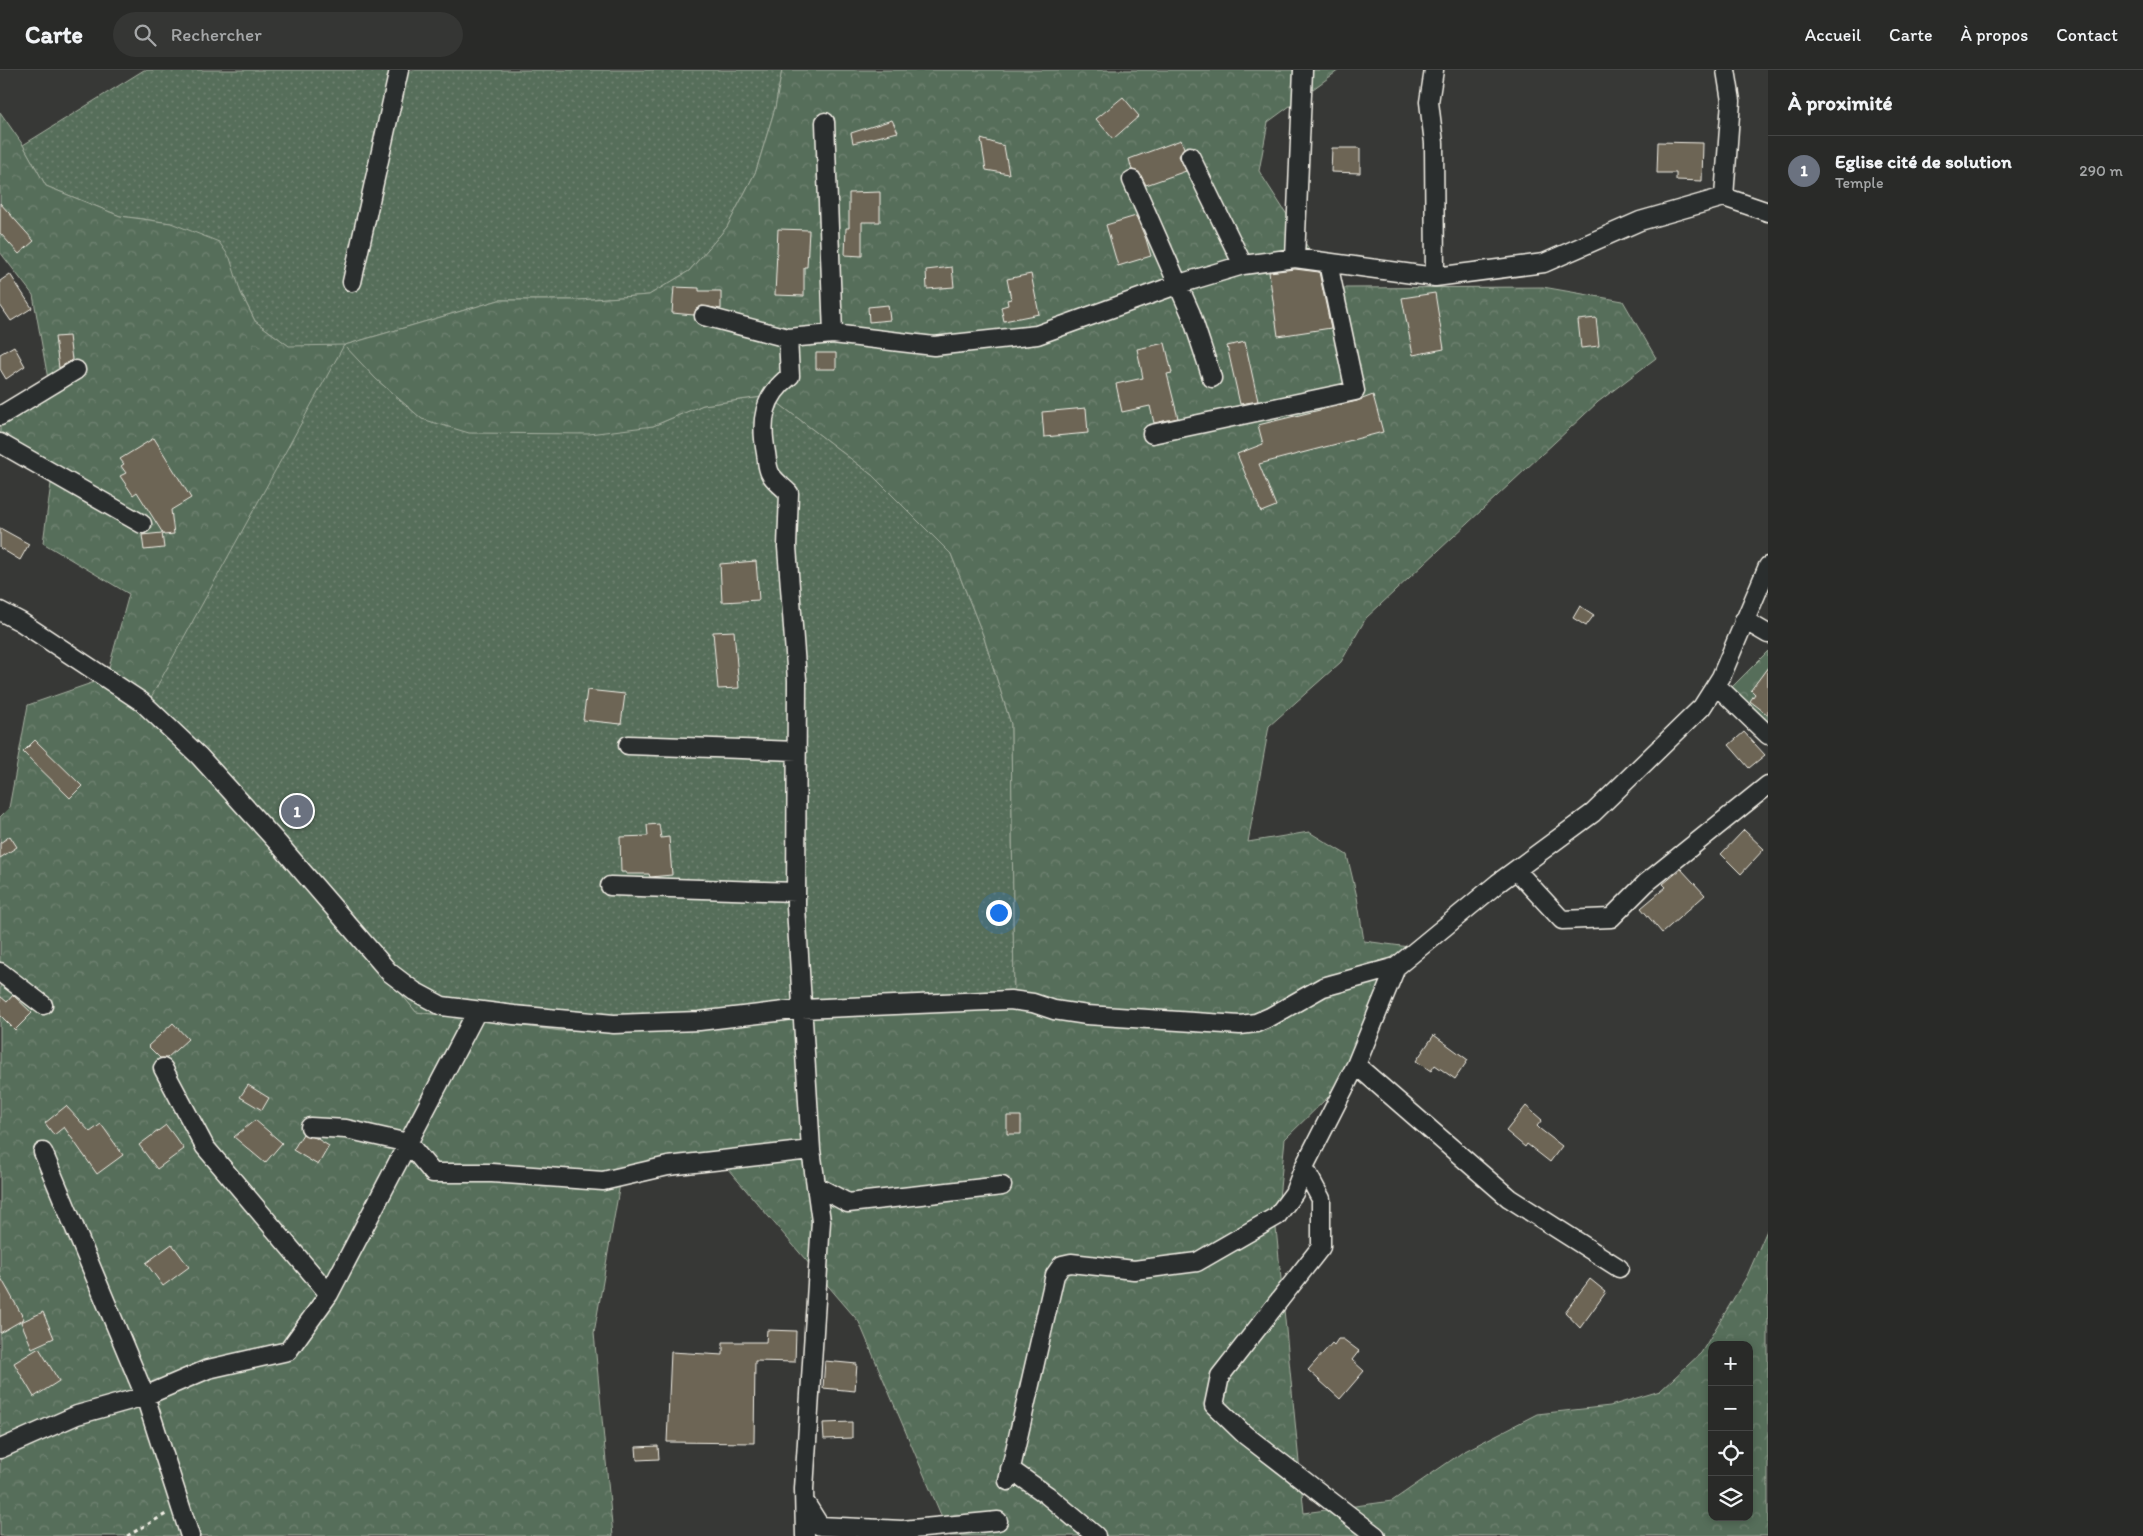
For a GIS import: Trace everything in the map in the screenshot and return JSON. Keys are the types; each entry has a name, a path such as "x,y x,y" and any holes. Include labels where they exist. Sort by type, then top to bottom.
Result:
{"street":[{"path":"352,282 399,70"},
{"path":"1295,258 1303,70"},
{"path":"1434,70 1429,102 1434,143 1435,277"},
{"path":"1724,197 1731,101 1726,70"},
{"path":"825,122 833,334"},
{"path":"1190,156 1243,265"},
{"path":"1132,180 1191,314 1212,378"},
{"path":"704,316 788,338 833,334 934,346 1037,335 1178,284 1243,265 1295,258 1435,277 1544,263 1640,221 1724,197 1768,212"},
{"path":"1152,434 1355,391 1328,263"},
{"path":"788,338 790,376 770,396 763,432 770,473 789,493 787,547 797,680 796,892 811,1150 821,1221 804,1500 805,1536"},
{"path":"0,416 76,370"},
{"path":"0,443 142,524"},
{"path":"0,610 142,702 205,762 389,972 414,991 442,1006 614,1024 698,1021 802,1008 1010,1000 1087,1015 1240,1025 1256,1023 1270,1017 1323,986 1384,971 1396,966 1516,870 1593,813 1702,707 1721,677 1768,566"},
{"path":"1744,620 1768,634"},
{"path":"1716,685 1768,735"},
{"path":"628,745 797,750"},
{"path":"1516,870 1562,920 1611,918 1646,883 1768,786"},
{"path":"610,886 796,892"},
{"path":"1096,1536 1046,1495 1009,1475 1055,1276 1062,1265 1071,1263 1134,1270 1197,1262 1277,1216 1294,1193 1304,1167 1356,1065 1396,966"},
{"path":"0,972 43,1005"},
{"path":"0,1449 76,1415 145,1396 208,1369 288,1351 329,1294 478,1011"},
{"path":"1356,1065 1509,1198 1619,1268"},
{"path":"163,1068 204,1147 329,1294"},
{"path":"310,1127 346,1129 408,1143 434,1172 603,1181 668,1166 811,1150"},
{"path":"43,1152 145,1396 190,1536"},
{"path":"1304,1167 1321,1199 1321,1247 1220,1376 1214,1405 1245,1435 1376,1536"},
{"path":"816,1186 848,1203 1002,1186"},
{"path":"804,1500 820,1526 902,1530 998,1522"}],"path":[{"path":"128,1536 180,1507"}],"green space":[{"path":"144,70 782,70 775,108 756,171 727,227 689,271 649,295 579,300 499,300 345,345 376,379 422,419 653,426 703,405 769,396 872,475 951,554 983,635 1011,724 1014,996 561,1031 416,1012 277,842 143,712 289,346 255,321 241,293 171,223 120,216 46,186 23,145"},
{"path":"782,70 1339,70 1268,122 1259,171 1309,249 1343,288 1543,287 1623,301 1656,358 1598,402 1366,618 1341,662 1269,726 1248,842 1309,832 1347,855 1357,897 1364,941 1409,947 1379,1022 1330,1095 1285,1139 1276,1228 1304,1513 1392,1501 1463,1452 1537,1414 1610,1406 1660,1391 1701,1353 1708,1341 1708,1521 1753,1521 1753,1341 1708,1341 1747,1276 1768,1228 1768,1536 950,1536 859,1322 721,1161 621,1178 594,1333 613,1536 0,1536 0,817 9,808 28,705 106,678 129,594 43,543 53,469 0,443 0,425 51,396 33,295 0,252 0,112 23,145 46,186 120,216 171,223 219,242 230,258 241,293 255,321 289,346 344,345 499,300 579,300 649,295 689,271 727,227 756,171 775,108","holes":["344,345 376,379 422,419 469,433 589,434 653,426 703,405 769,396 872,475 951,554 983,635 1011,724 1014,996 561,1031 416,1012 277,842 143,712"]},
{"path":"1768,651 1768,737 1729,690"}],"building":[{"path":"1123,97 1139,116 1113,139 1096,119"},
{"path":"892,120 898,132 853,143 851,133"},
{"path":"981,139 1004,146 1009,174 986,170"},
{"path":"1181,140 1184,148 1179,156 1186,171 1146,185 1139,172 1132,170 1129,159"},
{"path":"1658,142 1703,143 1702,181 1676,180 1676,173 1657,173"},
{"path":"1332,148 1360,148 1360,173 1331,172"},
{"path":"880,192 880,222 862,222 862,256 845,255 846,228 849,228 849,193"},
{"path":"0,203 34,241 19,254 0,233"},
{"path":"1136,216 1151,256 1118,266 1106,225"},
{"path":"778,229 809,230 807,267 804,267 804,296 775,295"},
{"path":"952,267 954,287 927,289 926,270"},
{"path":"1295,269 1319,272 1331,328 1278,336 1269,272"},
{"path":"10,274 32,308 11,321 0,305 0,281"},
{"path":"1031,274 1039,314 1004,321 1001,307 1008,305 1007,300 1011,299 1007,279"},
{"path":"674,287 699,288 699,291 721,291 721,309 702,306 696,309 694,315 672,313"},
{"path":"1435,293 1444,349 1413,355 1402,298"},
{"path":"888,305 890,320 869,322 868,307"},
{"path":"1596,318 1599,346 1581,348 1578,320"},
{"path":"69,336 72,360 59,368 55,337"},
{"path":"1245,342 1258,401 1240,404 1227,346"},
{"path":"1165,343 1172,373 1167,374 1178,418 1154,423 1150,406 1122,412 1116,384 1143,378 1137,349"},
{"path":"14,346 25,366 6,379 0,369 0,354"},
{"path":"816,353 836,353 836,369 816,369"},
{"path":"1373,395 1383,432 1259,464 1276,506 1261,512 1237,454 1263,444 1258,425 1357,401"},
{"path":"1086,408 1088,433 1044,437 1042,412"},
{"path":"154,438 191,498 171,510 174,534 164,535 137,492 133,495 120,476 126,473 121,466 124,464 120,459"},
{"path":"0,528 29,544 20,560 0,548"},
{"path":"162,533 164,548 144,550 142,535"},
{"path":"756,561 759,600 722,602 720,564"},
{"path":"1580,606 1594,615 1586,626 1573,618"},
{"path":"734,631 739,688 718,689 713,632"},
{"path":"1768,667 1768,715 1750,701 1755,694 1751,690"},
{"path":"587,690 625,694 621,724 583,720"},
{"path":"1744,732 1765,755 1749,768 1729,745"},
{"path":"35,740 82,786 70,798 23,752"},
{"path":"659,824 661,838 669,837 672,875 650,877 649,874 626,874 626,872 621,872 620,837 648,836 647,825"},
{"path":"1744,830 1764,849 1741,874 1721,854"},
{"path":"10,836 17,847 0,858 0,843"},
{"path":"1681,869 1705,895 1662,933 1641,908 1666,887 1663,884"},
{"path":"13,995 32,1013 15,1030 0,1015 0,996 7,1002"},
{"path":"173,1023 188,1039 167,1058 160,1058 148,1046"},
{"path":"1434,1035 1468,1060 1455,1079 1435,1065 1431,1071 1416,1061"},
{"path":"248,1085 269,1098 262,1110 240,1097"},
{"path":"66,1106 90,1132 101,1124 123,1155 97,1174 64,1127 54,1135 45,1123"},
{"path":"1526,1106 1542,1120 1537,1126 1562,1146 1550,1162 1527,1144 1525,1147 1506,1131"},
{"path":"1007,1116 1021,1116 1021,1134 1007,1134"},
{"path":"255,1120 282,1143 265,1163 234,1137"},
{"path":"166,1125 184,1149 157,1169 139,1145"},
{"path":"303,1134 316,1138 329,1146 318,1165 293,1150"},
{"path":"172,1244 189,1267 163,1286 146,1263"},
{"path":"0,1276 24,1319 0,1333"},
{"path":"1590,1279 1606,1292 1580,1328 1565,1312"},
{"path":"43,1312 54,1338 32,1348 21,1322"},
{"path":"767,1330 796,1331 795,1362 755,1361 754,1443 667,1442 671,1352 723,1355 723,1342 766,1342"},
{"path":"1338,1339 1343,1339 1359,1351 1352,1360 1364,1371 1340,1399 1308,1370 1332,1343 1334,1345"},
{"path":"39,1348 59,1381 34,1397 14,1363"},
{"path":"825,1361 857,1364 855,1391 823,1388"},
{"path":"852,1422 852,1438 824,1439 823,1423"},
{"path":"658,1446 659,1459 637,1460 636,1447"}],"place":[{"name":"Eglise cité de solution","path":"297,811"}]}
